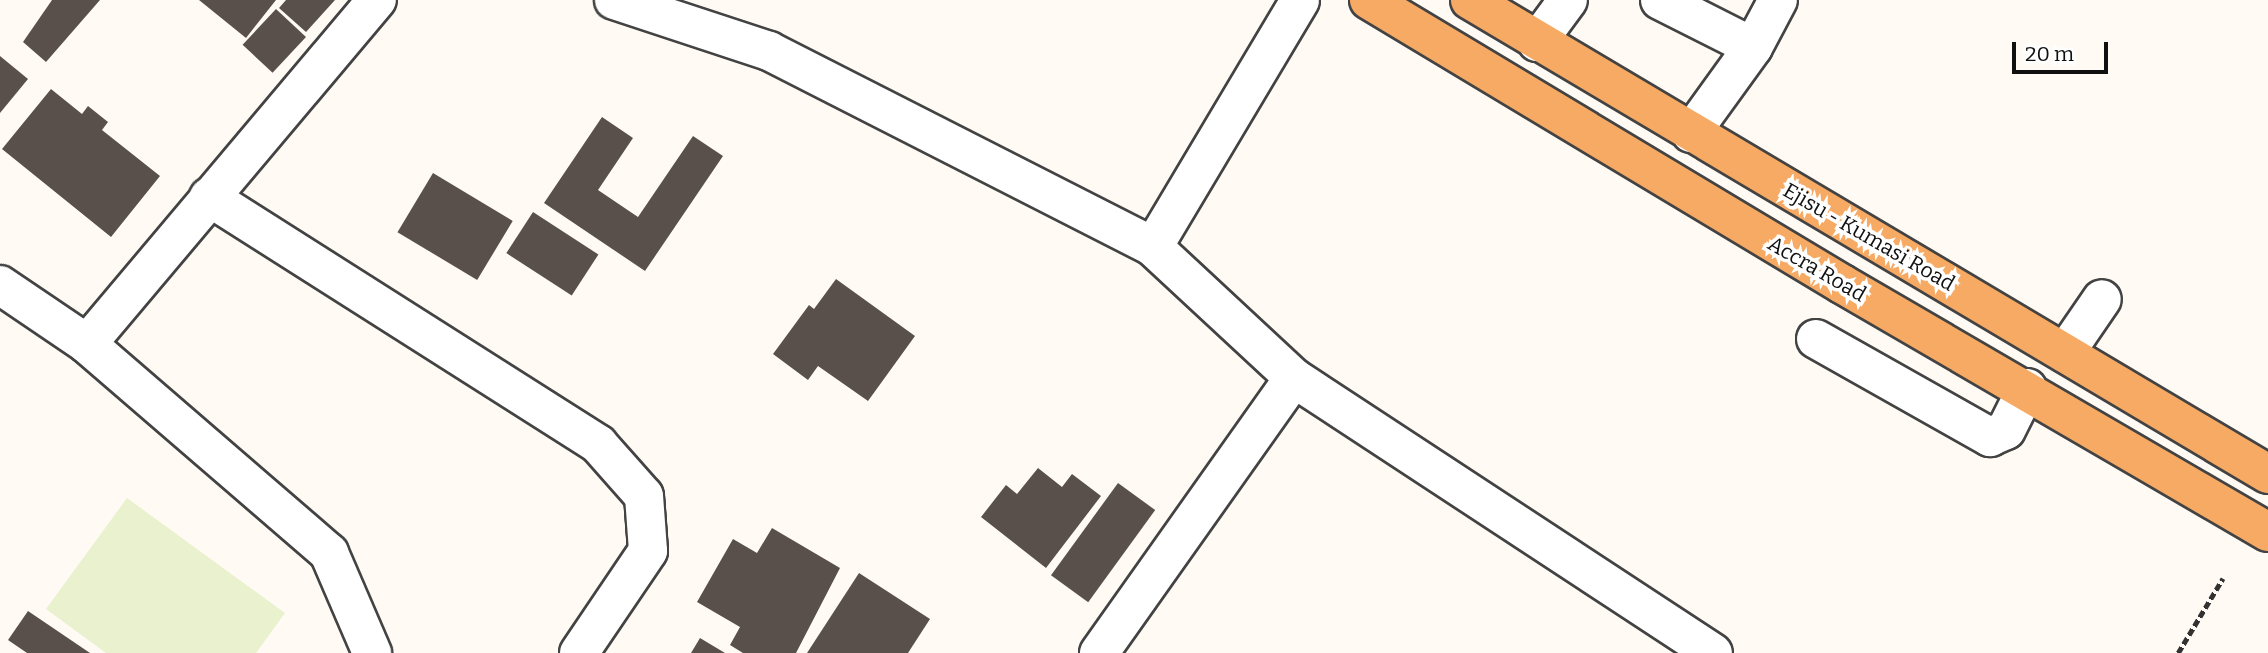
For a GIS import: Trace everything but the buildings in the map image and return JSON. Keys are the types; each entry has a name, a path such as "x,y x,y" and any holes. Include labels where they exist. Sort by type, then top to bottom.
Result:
{"highway":[{"name":"Accra Road","path":"1369,0 1797,257 2027,388 2268,532"},
{"name":"Ejisu - Kumasi Road","path":"1470,0 2268,474"}],"street":[{"path":"87,344 377,0"},
{"path":"614,0 769,51 1153,247 1294,377 1713,653"},
{"path":"1153,247 1300,0"},
{"path":"1537,42 1568,0"},
{"path":"1660,0 1753,47"},
{"path":"1691,133 1753,47 1778,0"},
{"path":"209,197 597,444 644,496 648,551 579,653"},
{"path":"0,285 87,344 329,553 372,653"},
{"path":"2065,352 2102,299"},
{"path":"1816,339 1990,437 2006,429 2027,388"},
{"path":"1099,653 1294,377"}],"path":[{"path":"2178,653 2223,578"}],"green space":[{"path":"127,498 285,613 256,653 106,653 46,609"}]}
